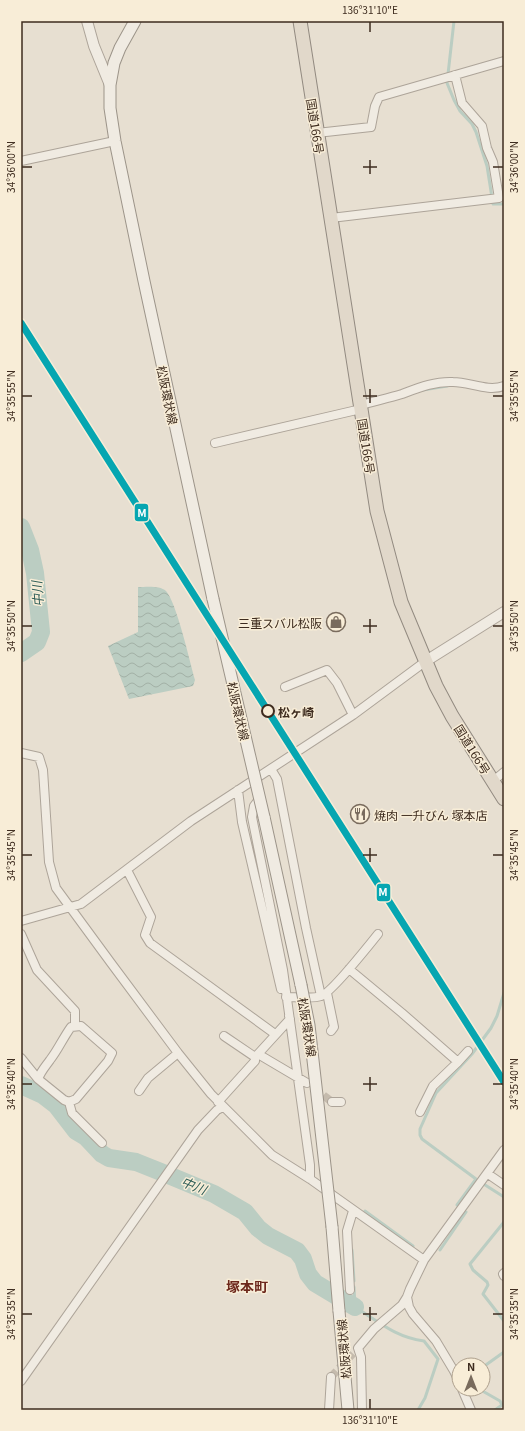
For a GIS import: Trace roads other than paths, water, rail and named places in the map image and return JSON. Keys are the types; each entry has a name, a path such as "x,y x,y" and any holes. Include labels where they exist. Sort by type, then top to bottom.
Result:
{"highway":[{"name":"国道166号","path":"300,21 377,511 401,602 436,686 452,716 504,799"}],"main road":[{"name":"松阪環状線","path":"135,21 120,48 114,63 110,85 110,108 115,141 213,598 260,798 309,1025 325,1163 348,1410"}],"street":[{"path":"87,21 94,46 110,85"},
{"path":"317,133 371,127 375,106 379,96 504,61"},
{"path":"331,218 499,198 493,162 487,148 482,126 462,103 454,76"},
{"path":"21,161 115,141"},
{"path":"215,443 361,407 417,388 441,383 452,382 490,388 499,388 504,386"},
{"path":"21,921 81,904 191,821 353,715 426,661 504,612"},
{"path":"285,687 327,670 337,683 353,715"},
{"path":"21,753 39,757 43,770 49,862 56,888 178,1053 220,1105 272,1155 310,1179 424,1260"},
{"path":"271,769 277,779 306,928 334,1027 331,1031"},
{"path":"493,781 504,772"},
{"path":"238,790 242,822 275,964 290,1019"},
{"path":"260,798 254,806 252,817 283,970 310,1165 310,1179"},
{"path":"127,870 151,917 145,935 150,943 275,1034"},
{"path":"21,934 37,970 75,1011 75,1026"},
{"path":"286,997 324,995 349,969 378,934"},
{"path":"349,969 458,1062"},
{"path":"21,1381 198,1130 217,1110 255,1061 256,1055 290,1019"},
{"path":"21,1058 38,1079 64,1100 69,1102 76,1099 108,1061 112,1053 81,1026 71,1027 51,1059 40,1072 38,1079"},
{"path":"224,1036 298,1077 306,1083"},
{"path":"420,1112 433,1086 468,1051"},
{"path":"139,1091 148,1078 178,1053"},
{"path":"69,1102 72,1113 102,1143"},
{"path":"362,1410 361,1357 358,1348 374,1329 402,1305 424,1260 484,1180 504,1150"},
{"path":"484,1180 504,1185"},
{"path":"350,1290 347,1231 353,1210"},
{"path":"407,1297 409,1307 413,1314 436,1341 451,1366"},
{"path":"330,1410 332,1377"},
{"path":"465,1397 470,1410"}],"water":[{"path":"138,587 160,588 166,591 170,597 178,619 195,680 193,686 129,699 108,646 138,632"}],"waterway":[{"path":"454,21 447,83 460,111 472,124 476,132 487,166 493,204 504,204"},
{"path":"423,390 447,386"},
{"name":"中川","path":"21,527 30,550 35,573 41,632 37,642 21,653"},
{"path":"457,1205 476,1179 422,1139 420,1129 436,1093 472,1054 491,1028 497,1016 504,993"},
{"name":"中川","path":"21,1085 43,1095 56,1105 76,1131 86,1137 102,1154 109,1158 136,1162 214,1194 245,1212 258,1228 268,1236 297,1251 303,1259 308,1274 315,1283 355,1307"},
{"path":"482,1183 504,1197"},
{"path":"365,1211 413,1246"},
{"path":"440,1250 466,1212"},
{"path":"504,1222 470,1264 473,1270 487,1282 488,1285 483,1294 504,1321"},
{"path":"352,1250 354,1281"},
{"path":"354,1287 355,1307 404,1336 424,1341 438,1359 425,1398 418,1410"},
{"path":"491,1361 504,1352"},
{"path":"491,1396 500,1401 502,1405 495,1410"}],"tunnel":[{"path":"314,1088 332,1102"},
{"path":"331,1377 358,1348"}],"place":[{"name":"三重スバル松阪","path":"336,622"},
{"name":"松ヶ崎","path":"268,711"},
{"name":"焼肉 一升びん 塚本店","path":"360,814"}],"district":[{"name":"塚本町","path":"247,1286"}]}
